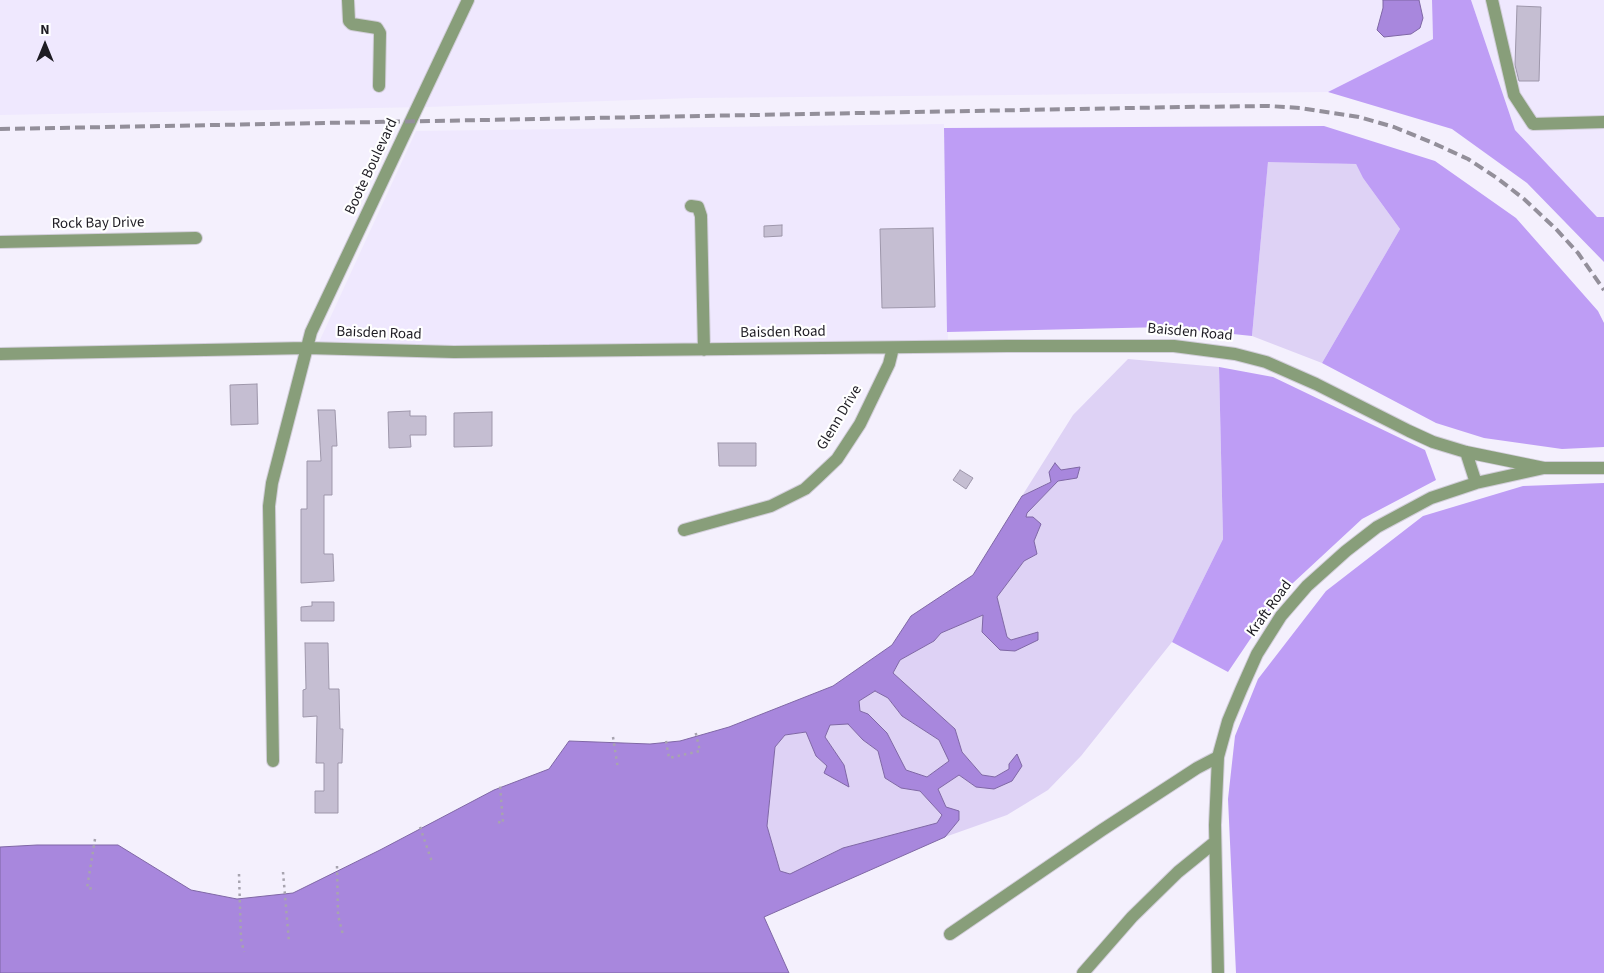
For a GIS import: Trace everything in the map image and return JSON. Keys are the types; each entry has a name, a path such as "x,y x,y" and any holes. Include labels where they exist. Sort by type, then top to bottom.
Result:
{"street":[{"path":"348,0 349,21 352,24 377,28 380,33 379,86"},
{"name":"Boote Boulevard","path":"273,760 270,506 272,483 311,332 468,0"},
{"path":"1492,0 1514,95 1533,124 1604,122"},
{"path":"691,206 698,207 701,216 704,350"},
{"name":"Rock Bay Drive","path":"0,242 196,238"},
{"name":"Baisden Road","path":"0,354 307,348 454,352 1143,345 1200,348 1236,354 1266,362 1433,442 1466,452 1544,468"},
{"name":"Glenn Drive","path":"684,530 771,506 805,489 836,459 860,424 889,364 893,348"},
{"path":"1466,452 1476,482"},
{"name":"Kraft Road","path":"1218,973 1215,842 1218,757 1228,721 1257,654 1282,616 1307,586 1346,551 1377,527 1431,498 1476,482 1544,468 1604,468"},
{"path":"950,934 1102,830 1197,768 1218,757"},
{"path":"1083,973 1092,968 1145,904 1178,872 1215,842"}],"path":[{"path":"666,741 669,758 700,751 695,730"},
{"path":"613,737 618,769"},
{"path":"498,822 503,823 500,785"},
{"path":"420,827 432,862"},
{"path":"95,839 87,888 96,889"},
{"path":"337,866 338,915 343,936"},
{"path":"283,872 289,942"},
{"path":"239,874 241,939 244,952"}],"shaded area":[{"path":"0,0 1432,0 1433,39 1328,92 694,98 427,107 0,115"},
{"path":"1383,0 1419,0 1423,18 1420,28 1411,34 1384,37 1377,30 1383,8"},
{"path":"1432,0 1471,0 1515,130 1597,217 1604,217 1604,262 1527,183 1452,129 1328,92 1433,39"},
{"path":"1471,0 1604,0 1604,217 1597,217 1515,130"},
{"path":"944,124 948,342 421,346 319,342 416,131"},
{"path":"1324,126 1435,161 1516,218 1598,311 1604,323 1604,447 1562,449 1484,438 1436,423 1322,363 1400,229 1363,178 1356,164 1268,162 1252,336 1166,327 947,332 944,128"},
{"path":"1268,161 1356,164 1363,178 1400,229 1322,363 1252,336"},
{"path":"1128,359 1219,367 1223,539 1172,642 1081,756 1048,790 1007,815 945,837 958,820 946,807 938,789 959,775 976,787 1022,766 1017,755 1009,764 1009,769 995,777 982,775 962,752 955,729 893,674 900,660 934,641 941,633 983,615 1000,650 1037,632 1011,640 1007,637 997,597 1024,561 1036,554 1034,541 1040,524 1026,517 1027,513 1058,481 1077,477 1080,467 1022,496 1073,415"},
{"path":"1219,367 1273,377 1425,450 1436,480 1362,519 1280,595 1228,672 1172,642 1223,539"},
{"path":"1055,463 1061,470 1080,467 1077,478 1058,481 1027,513 1026,517 1033,517 1041,524 1034,541 1037,554 1024,561 997,597 1007,637 1011,640 1038,632 1038,640 1015,651 1000,650 982,632 983,615 941,633 934,641 900,660 893,673 955,729 962,752 982,775 995,777 1009,769 1009,764 1017,754 1022,766 1012,781 994,789 976,787 959,775 938,789 946,807 959,811 959,820 945,837 764,917 789,973 0,973 0,847 118,845 191,890 237,899 293,893 494,790 549,769 569,741 650,744 680,741 729,727 833,686 892,645 911,616 973,575 1022,496 1051,482 1049,472","holes":["875,691 888,698 902,716 939,740 949,761 927,777 906,770 887,733 868,714 860,711 859,701","848,724 863,740 878,751 885,778 901,788 920,791 942,815 937,823 843,848 790,874 780,871 767,826 775,747 785,735 806,732 816,756 827,766 824,773 849,787 844,765 825,737 830,725"]},
{"path":"1604,483 1604,973 1236,973 1228,799 1235,736 1258,679 1326,591 1423,516 1523,486"},
{"path":"875,691 888,698 902,716 939,740 950,761 927,777 905,770 887,733 868,714 860,711 859,701"},
{"path":"848,724 863,740 878,751 885,778 901,788 920,791 942,815 938,823 843,848 790,875 780,871 767,826 775,747 785,735 806,732 816,756 827,766 844,765 825,737 829,725"}],"building":[{"path":"1517,6 1541,7 1539,81 1519,81 1515,65"},
{"path":"782,225 782,236 764,237 764,226"},
{"path":"933,228 935,307 882,308 880,229"},
{"path":"257,384 258,424 231,425 230,385"},
{"path":"318,410 335,410 337,446 332,446 332,495 324,495 324,554 333,554 334,581 301,583 301,509 307,509 307,461 321,461"},
{"path":"410,411 410,416 426,416 426,435 410,435 411,447 389,448 388,412"},
{"path":"492,412 492,446 454,447 454,413"},
{"path":"718,443 756,443 756,466 719,466"},
{"path":"960,470 973,478 966,489 953,480"},
{"path":"312,602 334,602 334,621 301,621 301,607 312,606"},
{"path":"305,643 328,643 329,689 339,689 340,729 343,729 342,763 338,763 338,813 315,813 315,791 324,791 324,763 316,763 317,716 303,717 303,690 306,689"}],"railway":[{"path":"0,129 1184,107 1269,106 1300,108 1359,117 1394,127 1468,159 1524,199 1556,229 1578,253 1604,290"}]}
